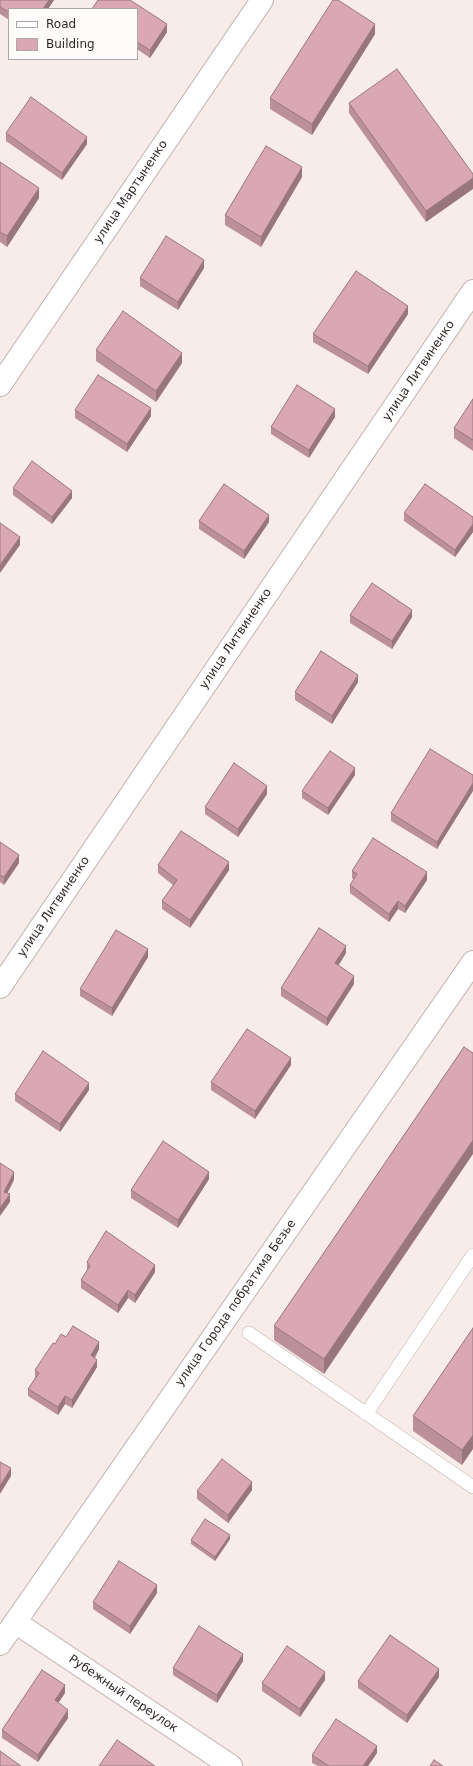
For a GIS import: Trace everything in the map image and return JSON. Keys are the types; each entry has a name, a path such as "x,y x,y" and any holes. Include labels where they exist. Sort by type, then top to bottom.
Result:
{"street":[{"name":"улица Мартыненко","path":"0,385 262,0"},
{"name":"улица Литвиненко","path":"0,987 473,292"},
{"name":"улица Города побратима Безье","path":"0,1644 473,962"},
{"name":"Рубежный переулок","path":"15,1622 231,1766"}],"lane":[{"path":"366,1414 473,1255"},
{"path":"248,1333 473,1487"}],"building":[{"path":"0,0 49,0 44,8 8,8 8,11 0,7"},
{"path":"98,0 130,0 167,24 150,50 138,43 138,8 93,8"},
{"path":"333,0 338,0 375,24 312,124 270,98"},
{"path":"397,69 473,174 473,178 426,211 349,103"},
{"path":"31,97 87,137 62,173 6,133"},
{"path":"266,146 302,167 261,237 225,215"},
{"path":"0,162 39,188 7,236 0,232"},
{"path":"166,236 204,260 178,302 140,278"},
{"path":"356,271 408,306 368,366 313,334"},
{"path":"123,311 182,353 156,391 96,350"},
{"path":"98,375 151,408 127,444 75,410"},
{"path":"297,385 335,409 309,450 271,427"},
{"path":"473,399 473,440 454,428"},
{"path":"32,461 72,491 52,517 13,488"},
{"path":"224,484 269,515 244,551 199,521"},
{"path":"425,484 473,517 473,524 455,550 404,513"},
{"path":"0,523 20,537 0,565"},
{"path":"372,583 412,610 392,641 350,615"},
{"path":"321,651 358,675 332,716 295,692"},
{"path":"430,749 473,775 473,783 437,842 391,813"},
{"path":"330,751 355,768 328,808 302,791"},
{"path":"234,763 267,786 238,829 205,807"},
{"path":"181,831 229,862 190,920 162,901 177,880 158,865"},
{"path":"373,838 427,872 405,906 398,901 389,914 350,885 357,874 352,871"},
{"path":"0,842 19,855 4,877 0,875"},
{"path":"319,928 346,946 335,963 354,976 327,1018 281,988"},
{"path":"116,930 148,949 112,1008 80,989"},
{"path":"247,1029 291,1058 255,1111 211,1082"},
{"path":"464,1047 473,1053 473,1140 324,1359 274,1326"},
{"path":"43,1051 89,1083 60,1124 15,1094"},
{"path":"163,1141 209,1172 178,1220 131,1190"},
{"path":"0,1163 14,1172 4,1192 10,1194 0,1208"},
{"path":"106,1231 155,1265 135,1295 128,1290 118,1305 81,1280 90,1266 87,1262"},
{"path":"73,1326 99,1342 91,1355 97,1360 72,1400 65,1396 58,1407 28,1389 39,1373 35,1370 53,1343 55,1344 61,1334 66,1337"},
{"path":"473,1328 473,1435 462,1450 413,1416"},
{"path":"222,1459 252,1482 228,1515 197,1491"},
{"path":"0,1462 11,1468 0,1486"},
{"path":"205,1519 230,1535 215,1557 191,1540"},
{"path":"119,1561 157,1585 130,1626 93,1602"},
{"path":"199,1626 243,1654 217,1695 173,1668"},
{"path":"390,1635 439,1669 407,1715 358,1681"},
{"path":"287,1646 325,1672 300,1709 262,1683"},
{"path":"42,1670 65,1685 55,1700 68,1710 38,1755 2,1730"},
{"path":"336,1719 377,1746 363,1766 329,1766 312,1755"},
{"path":"117,1740 155,1766 99,1766"},
{"path":"0,1751 21,1766 0,1766"},
{"path":"434,1760 443,1766 430,1766"}]}
